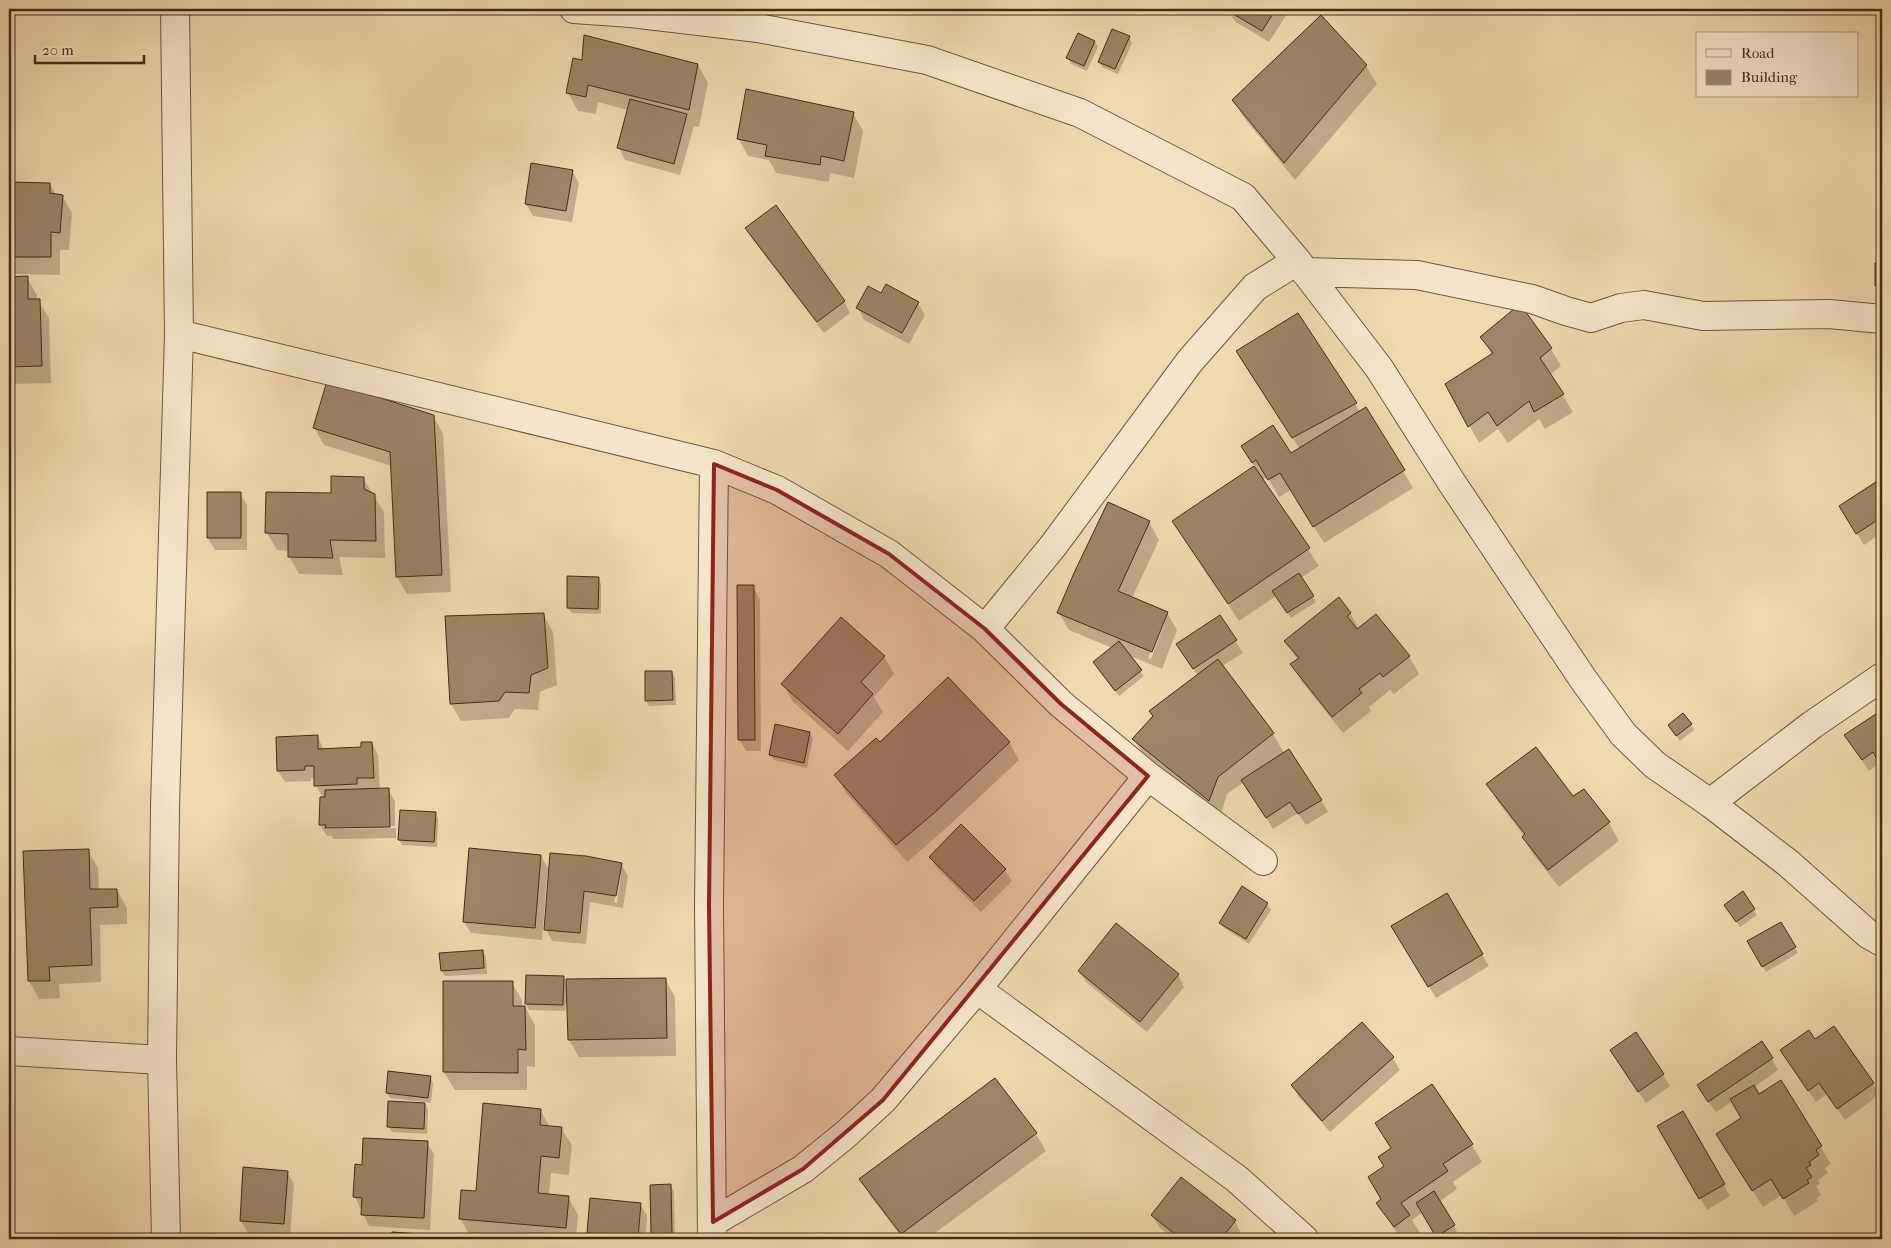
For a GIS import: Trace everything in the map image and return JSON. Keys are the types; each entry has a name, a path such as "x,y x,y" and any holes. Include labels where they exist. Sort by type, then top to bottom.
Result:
{"street":[{"path":"166,1239 162,1060 165,806 178,334 175,9"},
{"path":"574,9 630,11 758,28 927,60 1080,113 1243,197 1301,266 1379,368 1452,484 1583,679 1623,734 1655,765 1710,803 1788,863 1868,934 1882,942"},
{"path":"985,629 1053,546 1196,353 1255,287 1301,266 1426,277 1532,299 1591,318 1621,308 1644,305 1703,316 1829,314 1882,319"},
{"path":"178,334 714,464 777,490 889,554 985,629 1060,704 1148,776 1263,861"},
{"path":"713,1231 709,905 714,464"},
{"path":"1710,803 1812,724 1882,677"},
{"path":"713,1231 803,1169 845,1135 883,1100 977,990 1148,776"},
{"path":"977,990 1237,1179 1304,1239"},
{"path":"9,1051 162,1060"}],"highlighted area":[{"path":"714,464 777,490 889,554 985,629 1061,704 1148,776 883,1100 803,1169 713,1222 709,905"}],"building":[{"path":"1229,9 1276,9 1262,31 1235,15"},
{"path":"1321,15 1367,65 1284,163 1232,100"},
{"path":"1112,29 1130,36 1115,69 1098,62"},
{"path":"1078,33 1095,41 1084,66 1066,58"},
{"path":"584,35 698,64 689,110 588,85 586,97 566,93 573,58 582,60"},
{"path":"746,89 854,112 844,161 821,156 820,165 765,156 767,145 737,139"},
{"path":"630,99 687,114 674,164 617,148"},
{"path":"531,163 573,170 566,211 525,204"},
{"path":"9,182 50,183 50,193 63,195 60,233 51,232 51,257 9,257"},
{"path":"776,205 845,301 817,322 745,228"},
{"path":"1875,263 1882,264 1882,286 1875,286"},
{"path":"28,276 28,299 40,299 42,366 9,367 9,277"},
{"path":"886,284 919,302 902,333 856,308 868,286 881,293"},
{"path":"1520,304 1552,348 1540,358 1564,394 1534,412 1529,401 1497,426 1488,412 1468,427 1445,384 1493,353 1480,337"},
{"path":"1298,313 1357,403 1292,438 1236,351"},
{"path":"327,381 434,415 442,575 396,577 390,452 313,428"},
{"path":"1366,407 1405,470 1313,527 1280,473 1268,480 1256,460 1252,463 1241,446 1273,425 1291,453"},
{"path":"1254,466 1310,548 1228,604 1172,521"},
{"path":"331,476 364,477 364,489 375,494 376,541 330,540 333,558 288,557 288,534 265,533 266,492 331,493"},
{"path":"1882,478 1882,517 1856,534 1839,506"},
{"path":"207,492 241,492 241,538 207,538"},
{"path":"1108,502 1150,521 1118,591 1168,612 1152,652 1057,613"},
{"path":"1299,573 1314,596 1287,613 1272,591"},
{"path":"567,576 599,577 598,609 567,608"},
{"path":"737,585 754,585 755,740 738,740"},
{"path":"1339,597 1351,613 1347,616 1357,629 1376,614 1410,656 1383,677 1380,673 1359,689 1362,693 1332,717 1290,664 1299,658 1284,641"},
{"path":"544,613 548,668 531,675 529,693 505,692 499,701 450,704 445,616"},
{"path":"1220,615 1237,640 1193,669 1176,644"},
{"path":"841,617 885,656 861,682 873,694 838,734 781,684"},
{"path":"1119,641 1142,670 1115,691 1093,662"},
{"path":"1218,659 1274,733 1218,777 1209,801 1132,739 1153,716 1149,711"},
{"path":"645,671 672,671 673,700 645,701"},
{"path":"948,677 1010,742 933,814 896,845 834,775 876,738 880,742"},
{"path":"1882,710 1882,768 1873,752 1862,760 1844,735"},
{"path":"1683,713 1692,724 1676,736 1668,725"},
{"path":"775,724 810,732 804,763 769,755"},
{"path":"318,735 318,749 361,747 361,742 372,742 374,778 357,778 357,784 314,786 314,766 305,766 305,770 277,771 276,737"},
{"path":"1536,747 1573,796 1584,789 1610,822 1548,870 1522,837 1525,834 1486,784"},
{"path":"1289,749 1322,800 1298,814 1290,802 1266,818 1241,780"},
{"path":"389,788 390,827 325,828 326,825 319,825 320,797 325,797 325,790"},
{"path":"400,810 436,812 434,842 398,840"},
{"path":"961,824 1006,869 974,901 929,857"},
{"path":"469,848 541,855 535,928 463,922"},
{"path":"89,849 90,889 117,889 118,907 90,908 92,965 49,967 50,981 28,981 23,851"},
{"path":"550,853 586,856 622,863 616,896 584,891 580,933 544,930"},
{"path":"1242,886 1268,903 1246,939 1219,923"},
{"path":"1743,891 1755,909 1736,922 1724,905"},
{"path":"1447,893 1483,954 1428,987 1391,926"},
{"path":"1781,922 1796,947 1762,967 1747,941"},
{"path":"1116,923 1179,974 1140,1022 1078,971"},
{"path":"483,950 484,968 441,971 439,953"},
{"path":"526,975 564,976 563,1005 525,1004"},
{"path":"666,978 667,1038 568,1040 566,979"},
{"path":"443,981 513,981 513,1006 525,1006 526,1050 518,1049 518,1073 443,1072"},
{"path":"1362,1022 1394,1057 1322,1121 1291,1085"},
{"path":"1834,1026 1874,1083 1837,1109 1819,1083 1808,1091 1780,1050 1809,1030 1815,1039"},
{"path":"1636,1032 1664,1074 1638,1092 1610,1050"},
{"path":"1762,1041 1773,1058 1708,1102 1697,1085"},
{"path":"388,1071 431,1076 428,1098 386,1093"},
{"path":"995,1078 1037,1133 901,1234 859,1179"},
{"path":"1781,1080 1822,1146 1816,1150 1819,1155 1809,1162 1811,1165 1806,1168 1812,1177 1807,1180 1809,1183 1783,1199 1771,1179 1752,1191 1716,1134 1741,1118 1730,1099 1754,1085 1759,1094"},
{"path":"1432,1084 1473,1144 1443,1164 1448,1171 1401,1203 1410,1215 1394,1227 1376,1203 1381,1199 1368,1177 1384,1166 1378,1157 1391,1148 1375,1123"},
{"path":"388,1101 425,1103 424,1129 387,1127"},
{"path":"483,1103 541,1109 540,1125 562,1127 559,1158 541,1156 538,1193 569,1196 566,1228 459,1219 461,1190 476,1191"},
{"path":"1683,1111 1725,1184 1699,1199 1657,1126"},
{"path":"363,1138 428,1141 424,1218 361,1215 362,1198 353,1197 355,1164 362,1165"},
{"path":"243,1167 288,1171 284,1224 240,1221"},
{"path":"1181,1177 1236,1220 1221,1239 1181,1239 1151,1215"},
{"path":"671,1184 672,1234 651,1234 650,1185"},
{"path":"1434,1191 1455,1225 1436,1237 1416,1203"},
{"path":"590,1198 641,1203 638,1238 587,1233"},
{"path":"392,1232 436,1235 436,1239 391,1239"}]}
